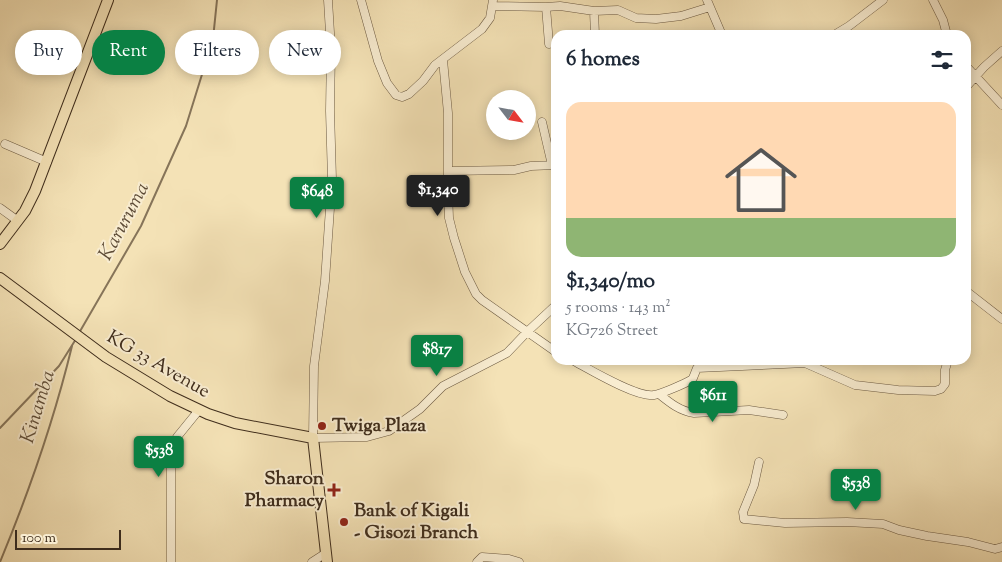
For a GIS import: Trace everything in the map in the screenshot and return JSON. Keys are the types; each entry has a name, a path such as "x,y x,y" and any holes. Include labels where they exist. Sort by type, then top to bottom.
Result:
{"main road":[{"path":"0,244 25,211 35,191 108,0"},
{"name":"KG 33 Avenue","path":"0,278 106,357 157,389 199,410 235,422 313,438"},
{"path":"313,438 327,558"}],"street":[{"path":"328,0 328,26 331,49 332,179 325,281 314,366 313,438 367,437 390,431 420,409 444,386 507,353 551,310"},
{"path":"361,0 378,61 387,83 396,95 402,96 409,94 423,81 434,65 482,29 490,18 493,3 546,7 560,3 594,11 618,10 636,18 666,19 708,3 720,30"},
{"path":"843,30 883,0"},
{"path":"933,0 946,30"},
{"path":"546,7 549,44"},
{"path":"594,11 595,30"},
{"path":"971,81 1002,51"},
{"path":"443,60 448,113 448,192 452,229 465,272 472,287 482,300 551,349"},
{"path":"971,72 1002,105"},
{"path":"542,122 551,154"},
{"path":"5,144 47,162"},
{"path":"448,171 514,170 531,166 551,165"},
{"path":"0,208 18,221"},
{"path":"971,295 1002,319"},
{"path":"582,365 648,395 658,394 690,380 693,378 698,365"},
{"path":"807,365 855,385 935,392 945,384 946,365"},
{"path":"658,394 686,412 748,410 783,415"},
{"path":"171,562 171,457 177,437 199,410"},
{"path":"759,462 754,485 743,512 746,519 785,523 847,522 883,524 899,530 927,536 996,548 1002,547"},
{"path":"477,562 482,557 509,559 519,562"},
{"path":"312,562 327,558"}],"waterway":[{"name":"Karuruma","path":"79,333 141,226 186,126 213,39 217,0"},
{"name":"Karuruma","path":"0,428 59,366 76,339"},
{"name":"Kinamba","path":"0,562 40,456 72,346"}],"place":[{"name":"Twiga Plaza","path":"322,426"},
{"name":"Sharon Pharmacy","path":"334,490"},
{"name":"Bank of Kigali - Gisozi Branch","path":"344,522"}]}
